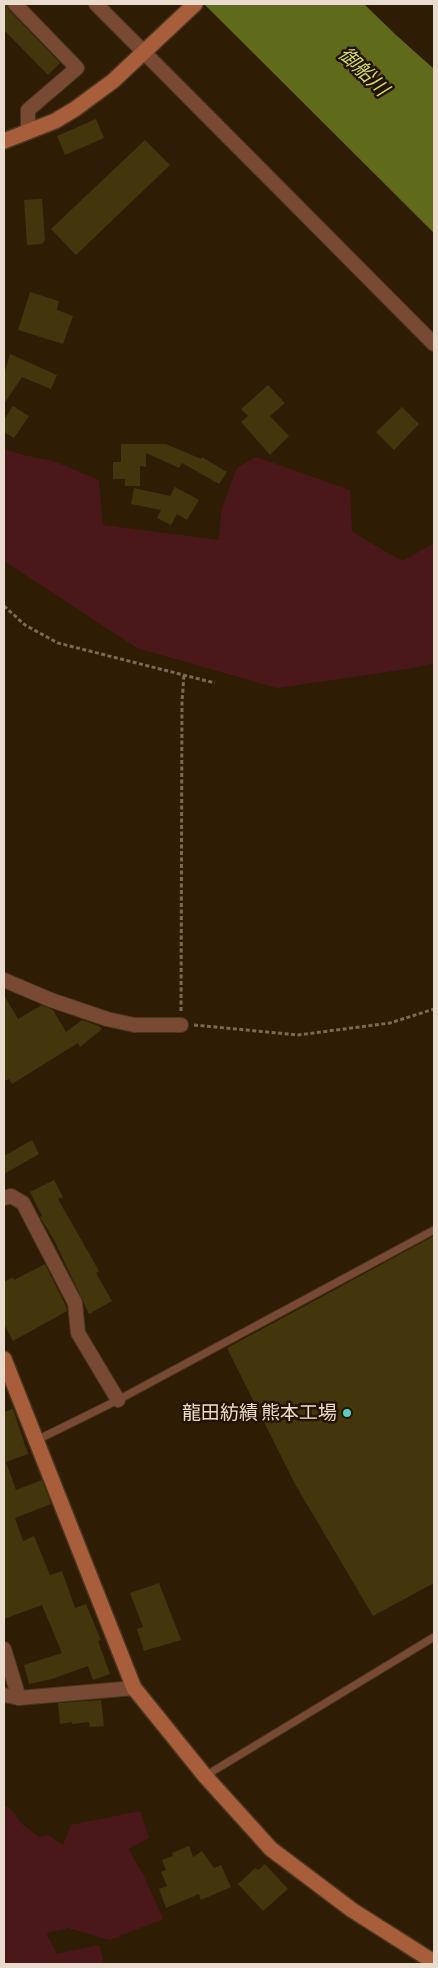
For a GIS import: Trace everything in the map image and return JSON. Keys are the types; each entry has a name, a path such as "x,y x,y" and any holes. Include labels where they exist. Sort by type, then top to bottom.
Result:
{"street":[{"path":"15,4 77,68 28,110 28,132"},
{"path":"96,4 434,344"},
{"path":"4,141 55,121 75,109 113,81 195,4"},
{"path":"4,980 51,1000 134,1025 181,1025"},
{"path":"4,1198 11,1196 23,1203 75,1303 78,1333 118,1400"},
{"path":"4,1359 134,1688 205,1776 271,1849 352,1910 434,1962"},
{"path":"4,1649 19,1698"},
{"path":"4,1694 19,1698 134,1688"}],"lane":[{"path":"35,1441 118,1400 434,1230"},
{"path":"205,1776 434,1637"}],"path":[{"path":"4,606 25,625 58,643 215,683"},
{"path":"184,674 182,712 181,1025 201,1024 298,1035 390,1024 434,1009"}],"shaded area":[{"path":"4,449 53,461 99,480 103,525 219,540 221,511 237,468 256,457 350,490 352,532 402,561 434,545 434,663 414,668 277,688 137,648 4,561"},
{"path":"4,1807 9,1807 22,1824 39,1837 48,1835 63,1845 71,1825 140,1811 149,1838 128,1849 143,1874 163,1919 110,1940 68,1928 46,1933 57,1954 99,1945 104,1964 4,1964"}],"water":[{"name":"御船川","path":"204,4 364,4 434,69 434,233"}],"building":[{"path":"4,4 60,63 48,75 4,30"},
{"path":"96,119 104,138 65,155 57,136"},
{"path":"145,140 170,165 76,255 51,229"},
{"path":"42,199 45,240 42,244 27,245 24,200"},
{"path":"30,292 59,301 57,310 73,316 63,344 18,330"},
{"path":"10,354 57,375 51,389 22,377 4,404 4,374"},
{"path":"268,385 285,403 270,416 289,436 270,455 241,422 248,416 241,409"},
{"path":"13,406 29,416 14,438 4,432 4,420"},
{"path":"402,407 419,424 394,450 376,432"},
{"path":"121,444 166,444 201,459 202,457 227,472 219,484 182,463 179,468 146,453 146,467 140,466 140,486 125,486 125,479 113,479 113,462 121,462"},
{"path":"175,487 199,500 187,520 177,514 171,525 157,518 161,510 131,504 134,488 170,496"},
{"path":"4,995 18,1019 42,1005 53,1010 66,1032 82,1020 99,1026 102,1029 80,1047 78,1043 12,1084 9,1079 4,1081"},
{"path":"32,1140 39,1154 4,1174 4,1156"},
{"path":"54,1180 63,1197 58,1199 99,1271 96,1273 112,1301 89,1314 54,1240 40,1217 42,1216 30,1192"},
{"name":"龍田紡績 熊本工場","path":"434,1236 434,1583 373,1616 295,1484 227,1348"},
{"path":"45,1264 67,1311 13,1341 4,1324 4,1282 13,1277 14,1280"},
{"path":"13,1409 28,1454 6,1462 16,1490 42,1480 51,1504 15,1518 23,1541 34,1536 50,1575 62,1571 75,1608 86,1604 101,1640 98,1641 110,1674 93,1680 88,1666 52,1679 29,1684 24,1665 62,1653 42,1605 4,1619 4,1412"},
{"path":"159,1583 181,1640 144,1651 137,1629 143,1627 130,1593"},
{"path":"101,1700 104,1726 90,1727 89,1722 60,1724 58,1703"},
{"path":"189,1846 193,1857 202,1851 214,1868 221,1865 231,1887 201,1900 199,1894 166,1908 159,1889 167,1886 161,1872 166,1870 162,1860 173,1856 172,1853"},
{"path":"265,1864 288,1889 263,1911 238,1884 255,1868 258,1870"}],"place":[{"name":"龍田紡績 熊本工場","path":"347,1413"}]}
